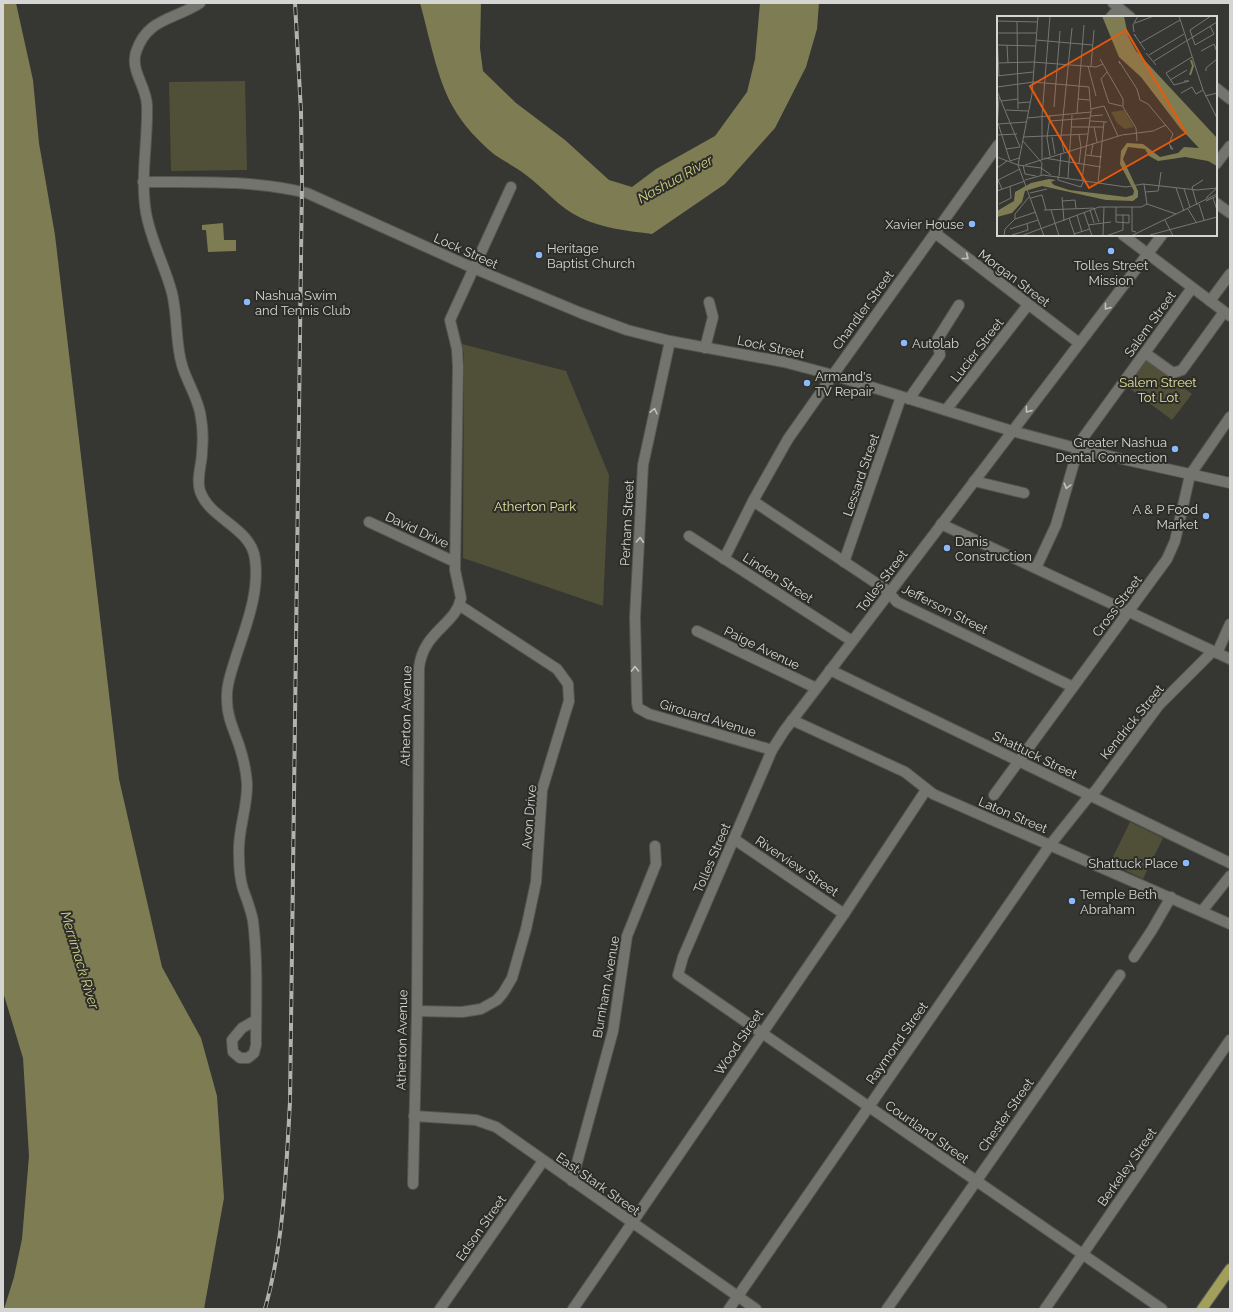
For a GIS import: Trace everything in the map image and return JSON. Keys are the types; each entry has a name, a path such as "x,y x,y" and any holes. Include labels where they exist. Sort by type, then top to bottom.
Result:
{"main road":[{"path":"1202,1309 1230,1269"}],"street":[{"path":"200,3 183,12 163,19 154,25 140,42 136,52 135,67 146,92 148,104 143,182 151,233 173,296 177,342 181,363 197,402 202,419 202,454 199,480 201,493 211,508 252,546 256,562 255,590 229,679 227,705 229,719 240,748 246,783 247,798 238,849 242,886 252,917 255,940 256,1020"},
{"path":"1111,16 1116,5 1129,16"},
{"path":"1217,89 1230,99"},
{"name":"Chandler Street","path":"724,559 773,464 833,375 997,146"},
{"path":"1217,163 1230,146"},
{"name":"Lock Street","path":"143,182 253,185 307,193 473,268 587,316 627,330 670,341 767,358 833,375 1012,431 1190,475 1230,483"},
{"path":"459,605 461,593 456,574 455,562 458,367 457,349 450,323 473,268 511,187"},
{"path":"1217,204 1230,213"},
{"name":"Morgan Street","path":"935,233 1079,343"},
{"path":"1124,236 1227,314 1182,370 1173,373 1146,352"},
{"name":"Tolles Street","path":"678,974 683,957 772,750 816,688 1161,236"},
{"path":"1210,301 1230,274"},
{"name":"Salem Street","path":"1036,568 1056,525 1077,448 1090,427 1192,288"},
{"path":"705,348 713,317 709,302"},
{"name":"Lucier Street","path":"946,410 1028,305"},
{"name":"Lessard Street","path":"844,562 905,398 940,355 937,340 959,306"},
{"name":"Perham Street","path":"638,708 636,694 635,617 643,465 670,341"},
{"name":"Cross Street","path":"994,795 1162,567 1171,550 1190,475 1230,417"},
{"path":"974,481 1024,493"},
{"name":"Jefferson Street","path":"753,501 885,589 897,602 1073,687"},
{"name":"David Drive","path":"369,522 455,562"},
{"path":"941,524 1230,659"},
{"name":"Linden Street","path":"689,536 852,641"},
{"name":"Atherton Avenue","path":"413,1184 416,1011 418,668 420,658 429,640 451,617 459,605"},
{"name":"Avon Drive","path":"416,1011 462,1012 481,1009 497,1000 512,978 526,929 536,882 542,790 569,701 568,684 557,669 459,605"},
{"name":"Kendrick Street","path":"1090,796 1159,705 1215,652 1230,624"},
{"name":"Paige Avenue","path":"697,631 816,688"},
{"name":"Shattuck Street","path":"830,670 1230,863"},
{"name":"Girouard Avenue","path":"638,708 649,714 772,750"},
{"name":"Laton Street","path":"792,720 905,772 926,790 1230,924"},
{"name":"Wood Street","path":"573,1309 844,914 926,790"},
{"name":"Raymond Street","path":"729,1309 1050,845 1090,796"},
{"name":"Riverview Street","path":"734,839 844,914"},
{"name":"Burnham Avenue","path":"572,1181 613,1031 627,936 656,864 655,846"},
{"path":"1202,911 1230,876"},
{"path":"1134,957 1171,897"},
{"name":"Courtland Street","path":"678,974 869,1108 1162,1309"},
{"name":"Chester Street","path":"887,1309 1120,975"},
{"name":"Berkeley Street","path":"1045,1309 1230,1040"},
{"name":"East Stark Street","path":"414,1116 464,1118 486,1123 508,1134 543,1161 756,1309"},
{"name":"Edson Street","path":"440,1309 543,1161"}],"green space":[{"path":"245,81 247,170 171,171 169,82"},
{"name":"Atherton Park","path":"462,344 566,371 609,475 603,606 463,558 464,356"},
{"name":"Salem Street Tot Lot","path":"1145,359 1192,394 1172,420 1125,385"},
{"path":"1130,822 1163,838 1143,879 1110,863"}],"water":[{"name":"Merrimack River","path":"3,3 16,3 33,80 39,143 55,235 119,779 162,967 201,1038 217,1096 224,1198 204,1309 4,1309 14,1277 22,1239 29,1156 23,1058 3,992"},
{"name":"Nashua River","path":"420,3 481,3 480,48 483,71 516,103 565,140 609,180 632,187 656,169 715,136 747,92 755,59 760,3 819,3 817,29 806,67 775,128 725,184 652,234 606,227 573,214 559,204 533,180 495,155 483,145 466,127 447,96 438,70"},
{"path":"223,223 224,240 236,240 236,251 208,252 206,230 202,230 202,225"}],"railway":[{"path":"265,1309 280,1232 290,1102 302,182 301,112 295,3"}],"place":[{"name":"Xavier House","path":"972,224"},
{"name":"Tolles Street Mission","path":"1111,251"},
{"name":"Heritage Baptist Church","path":"539,255"},
{"name":"Nashua Swim and Tennis Club","path":"247,302"},
{"name":"Autolab","path":"904,343"},
{"name":"Armand's TV Repair","path":"807,383"},
{"name":"Greater Nashua Dental Connection","path":"1175,449"},
{"name":"A & P Food Market","path":"1206,516"},
{"name":"Danis Construction","path":"947,548"},
{"name":"Shattuck Place","path":"1186,863"},
{"name":"Temple Beth Abraham","path":"1072,901"}]}
